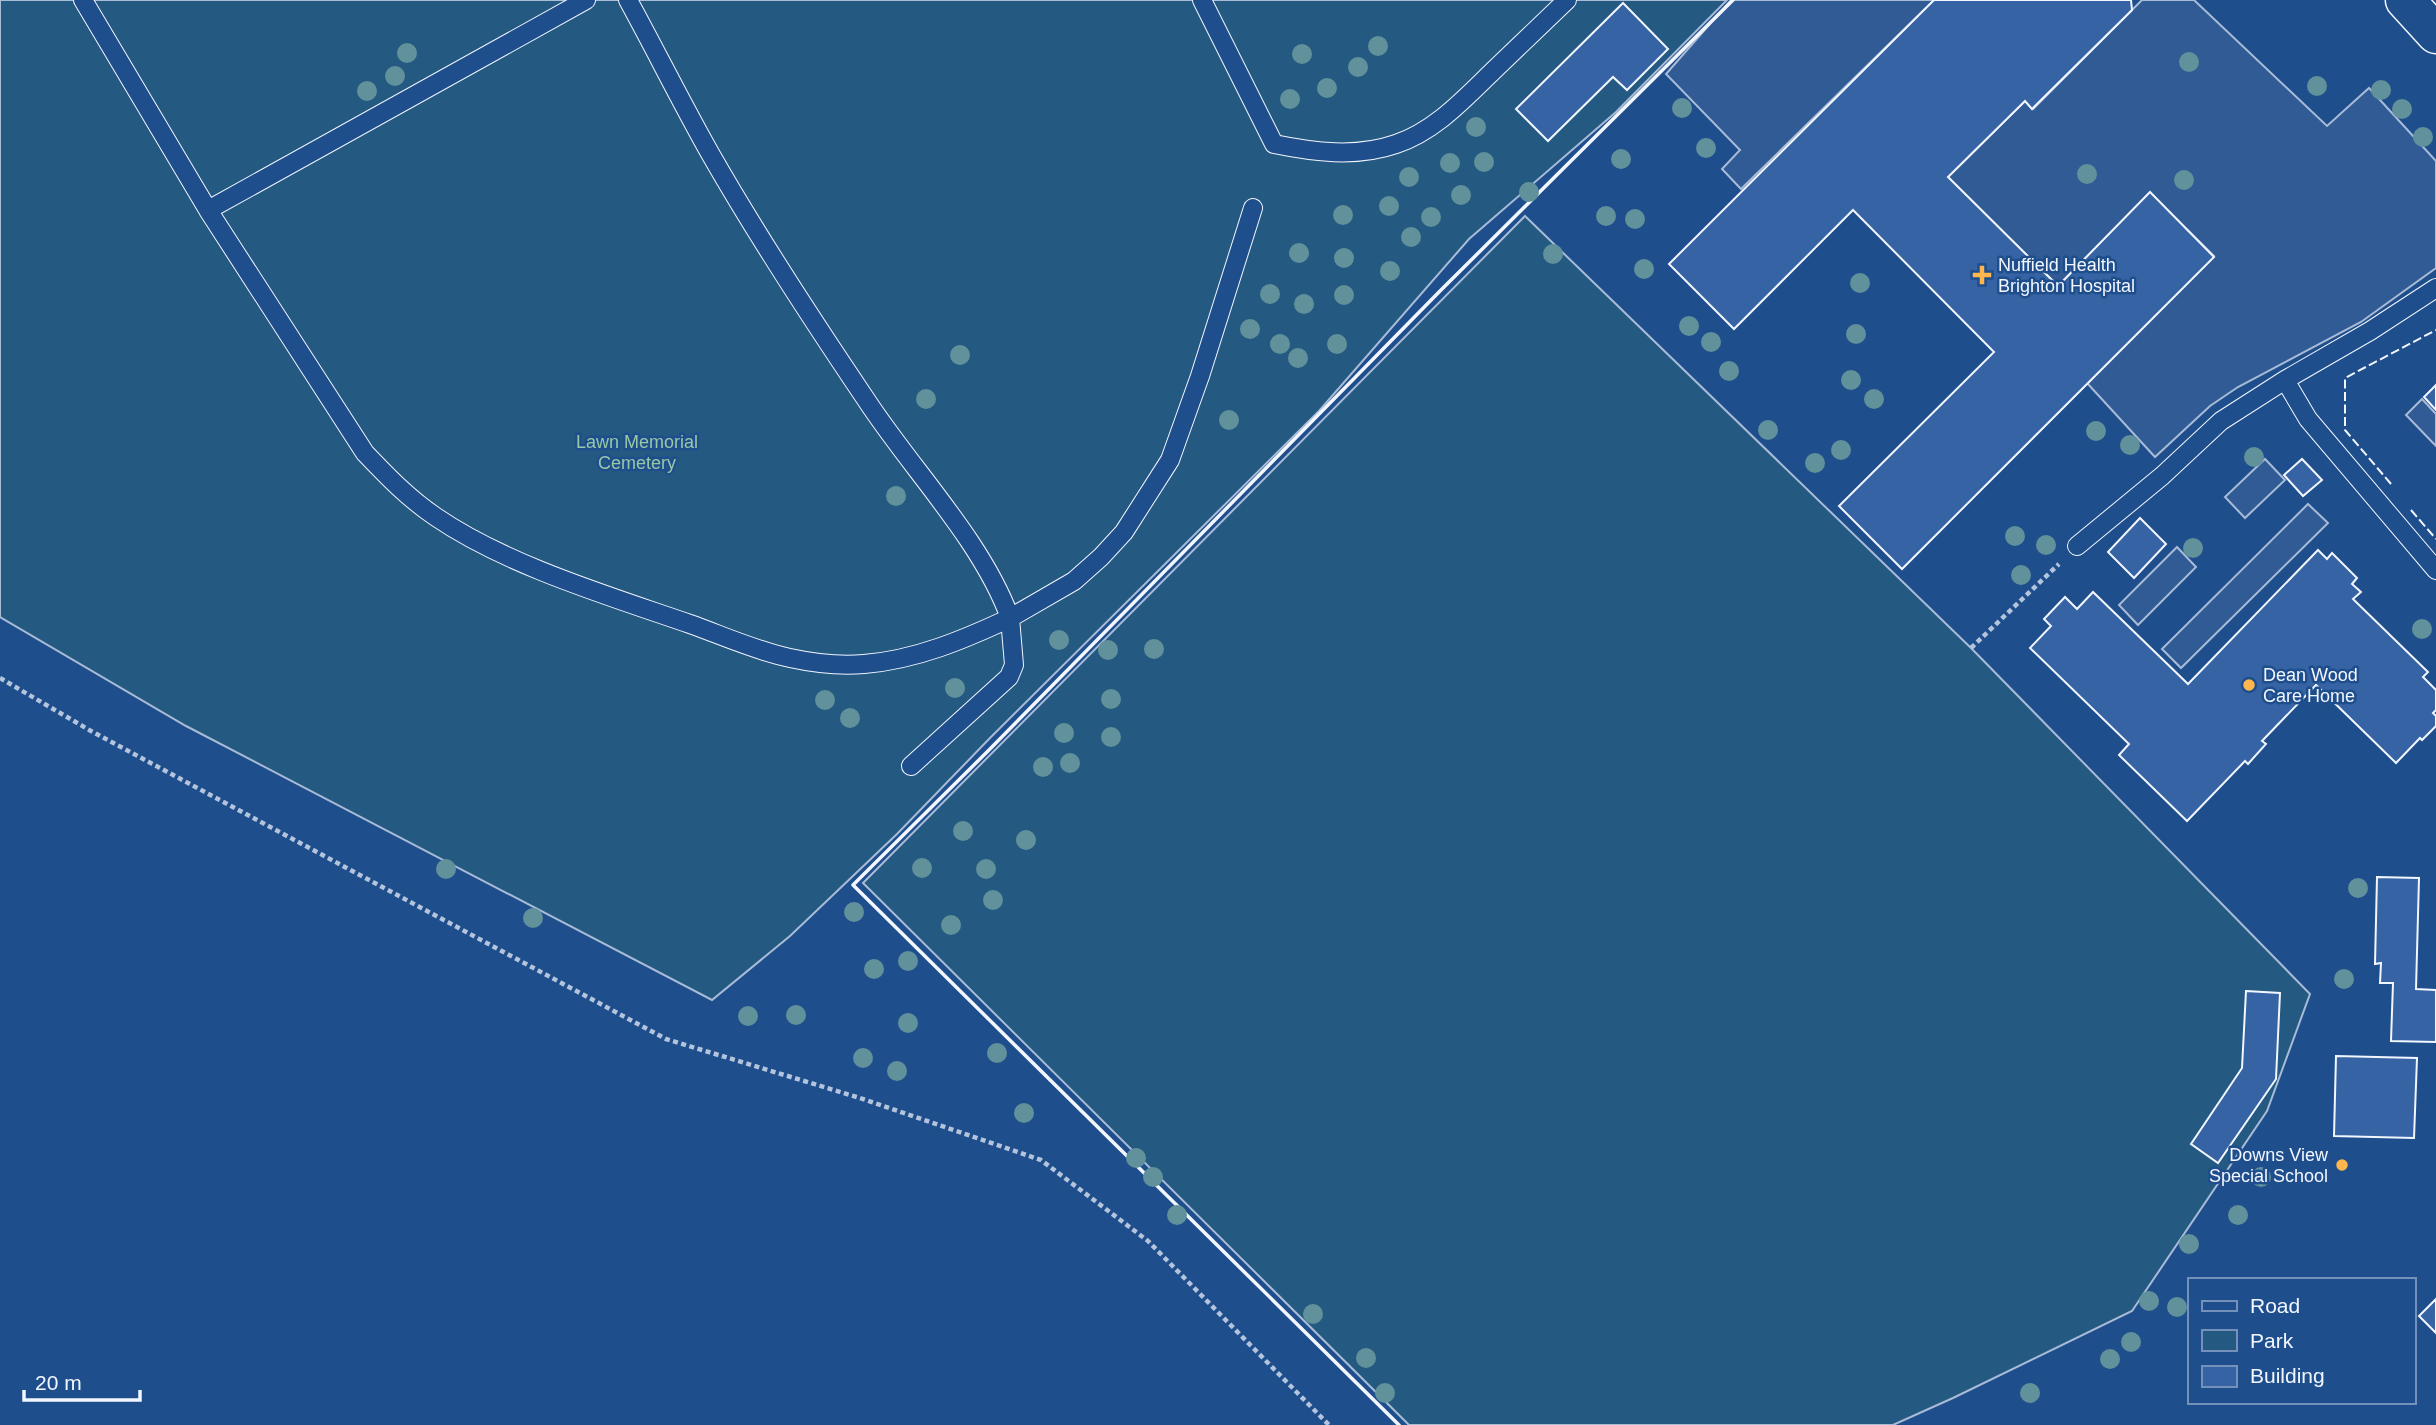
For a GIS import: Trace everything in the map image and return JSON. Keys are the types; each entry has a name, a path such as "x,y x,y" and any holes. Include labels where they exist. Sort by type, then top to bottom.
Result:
{"street":[{"path":"2406,0 2436,34"}],"lane":[{"path":"83,0 208,210 365,453 399,488 436,517 479,542 609,596 790,658 837,664 864,664 891,660 958,642 1010,618 1074,581 1101,557 1124,532 1170,460 1200,376 1253,208"},
{"path":"208,210 586,0"},
{"path":"628,0 712,156 774,257 892,439 971,543 1000,590 1010,618 1014,665 1009,677 911,766"},
{"path":"1202,0 1274,144 1318,153 1380,148 1410,139 1450,112 1567,0"},
{"path":"2077,546 2162,477 2221,421 2436,288"},
{"path":"2285,380 2308,419 2436,570"}],"path":[{"path":"1970,648 2077,546"},
{"path":"0,678 91,731 666,1039 860,1098 1041,1160 1147,1241 1329,1425"}],"green space":[{"name":"Lawn Memorial Cemetery","path":"0,0 1727,0 1616,112 1469,239 1319,411 897,834 790,936 712,1000 186,726 0,617"},
{"path":"1525,216 1971,648 2310,994 2267,1111 2132,1311 1893,1425 1409,1425 863,883"}],"shaded area":[{"path":"1731,0 1934,0 1741,189 1722,169 1740,150 1666,74"},
{"path":"2142,0 2194,0 2327,126 2369,88 2436,161 2436,268 2361,322 2238,387 2210,406 2155,457 2087,383 2214,256 2150,193 2058,286 1948,177 2025,101 2033,109"},
{"path":"2422,399 2436,414 2436,446 2406,415"},
{"path":"2265,459 2285,480 2245,518 2225,497"},
{"path":"2308,504 2328,523 2181,668 2162,649"},
{"path":"2177,547 2196,567 2138,625 2119,605"}],"building":[{"name":"Nuffield Health Brighton Hospital","path":"1934,0 2131,0 2132,10 2032,109 2025,101 1948,177 2058,286 2150,192 2214,257 1902,569 1839,506 1994,352 1853,210 1734,329 1669,264"},
{"path":"1623,3 1668,49 1627,90 1613,77 1548,141 1516,109"},
{"path":"2436,385 2436,410 2424,397"},
{"path":"2302,459 2322,480 2303,496 2284,475"},
{"path":"2140,518 2166,544 2134,578 2108,552"},
{"name":"Dean Wood Care Home","path":"2318,550 2327,559 2332,553 2357,578 2352,584 2361,592 2353,599 2428,672 2423,677 2436,690 2436,710 2433,713 2436,716 2436,726 2396,763 2316,685 2262,741 2266,744 2248,764 2245,761 2187,821 2119,755 2129,744 2030,648 2051,626 2044,619 2065,597 2077,609 2093,592 2188,684"},
{"path":"2377,877 2419,878 2416,989 2436,990 2436,1042 2391,1041 2393,983 2380,983 2381,963 2375,964"},
{"path":"2246,991 2280,993 2276,1079 2218,1163 2191,1144 2242,1068"},
{"path":"2336,1056 2417,1058 2414,1138 2334,1136"},
{"path":"2436,1299 2436,1333 2419,1316"}],"fence":[{"path":"2391,484 2345,430 2345,378 2436,330"},
{"path":"2411,510 2436,539"}],"wall":[{"path":"1399,1425 853,885 1441,290 1733,0"}],"place":[{"name":"Nuffield Health Brighton Hospital","path":"1982,275"},
{"name":"Dean Wood Care Home","path":"2249,685"},
{"name":"Downs View Special School","path":"2342,1165"}]}
